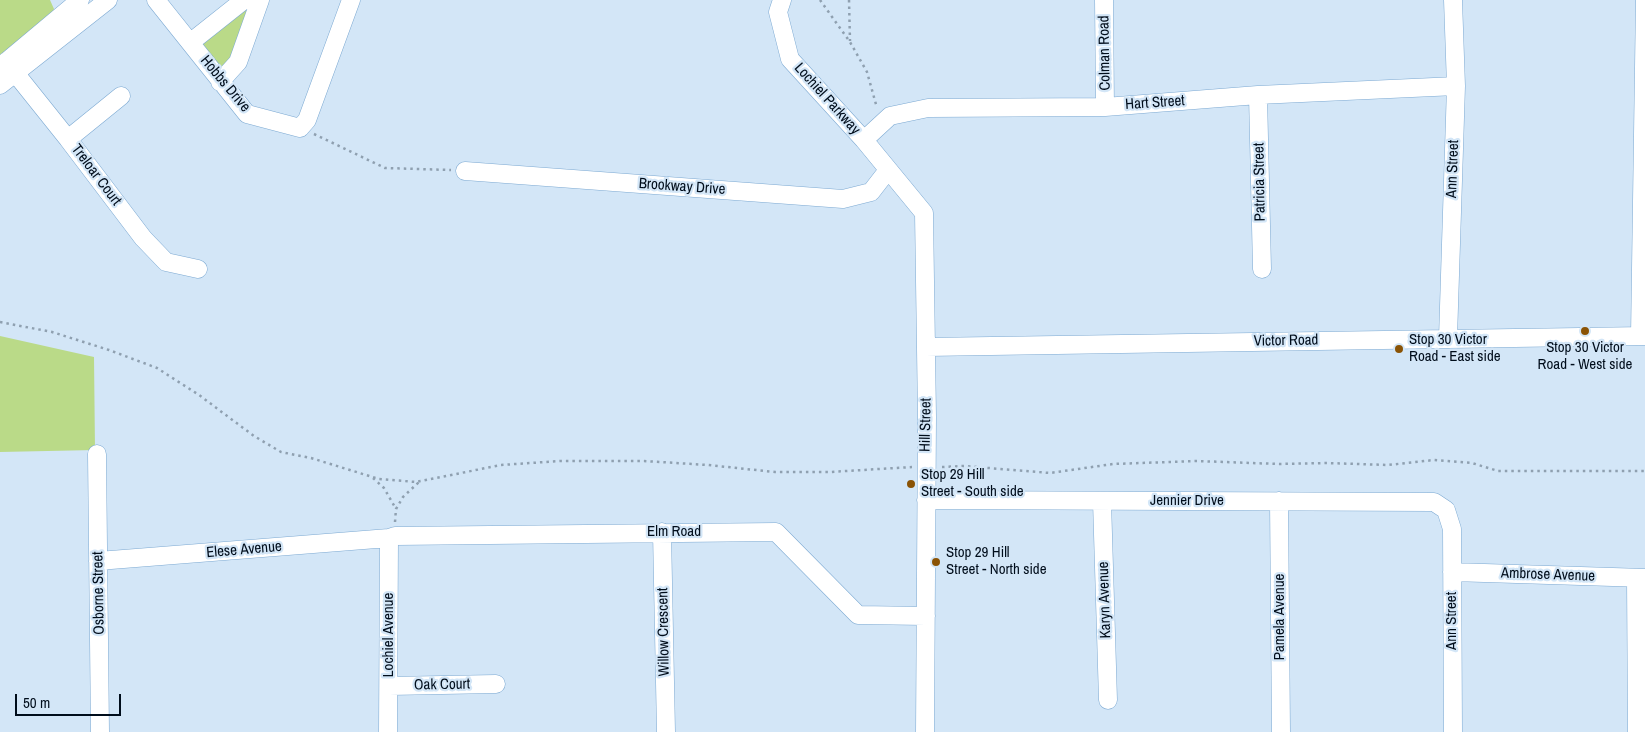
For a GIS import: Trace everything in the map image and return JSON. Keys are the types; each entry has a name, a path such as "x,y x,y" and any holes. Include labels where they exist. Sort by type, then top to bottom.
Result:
{"street":[{"path":"0,85 8,67 80,0"},
{"path":"66,12 108,0"},
{"name":"Hobbs Drive","path":"156,0 247,114 300,128"},
{"path":"191,42 244,0"},
{"path":"220,82 238,62 260,0"},
{"path":"300,128 307,120 351,0"},
{"name":"Lochiel Parkway","path":"782,0 778,12 790,59 864,140"},
{"name":"Colman Road","path":"1104,0 1105,107"},
{"name":"Ann Street","path":"1448,338 1456,86 1453,0"},
{"path":"1642,336 1645,0"},
{"name":"Treloar Court","path":"8,67 68,138 143,238 166,262 198,269"},
{"name":"Hart Street","path":"864,140 890,116 928,108 1105,107 1258,95 1456,86"},
{"name":"Patricia Street","path":"1258,95 1262,269"},
{"path":"68,138 121,96"},
{"name":"Hill Street","path":"864,140 924,213 927,385 926,732"},
{"name":"Brookway Drive","path":"465,171 843,199 871,192 888,170"},
{"name":"Victor Road","path":"926,347 1642,336"},
{"name":"Osborne Street","path":"97,454 100,732"},
{"name":"Jennier Drive","path":"926,500 1434,502 1446,510"},
{"name":"Karyn Avenue","path":"1102,501 1108,700"},
{"name":"Pamela Avenue","path":"1279,501 1280,732"},
{"name":"Ann Street","path":"1446,510 1452,529 1453,732"},
{"name":"Willow Crescent","path":"662,532 666,732"},
{"name":"Elm Road","path":"392,537 776,532 858,615 926,616"},
{"name":"Elese Avenue","path":"98,561 392,537"},
{"name":"Lochiel Avenue","path":"388,732 392,537"},
{"name":"Ambrose Avenue","path":"1452,572 1640,578"},
{"path":"1637,732 1640,578"},
{"name":"Oak Court","path":"389,686 496,684"}],"path":[{"path":"820,0 850,42 868,72 881,124"},
{"path":"849,0 850,42"},
{"path":"300,128 385,168 465,171"},
{"path":"0,322 52,332 157,368 254,436 281,452 311,458 372,477 421,481 502,465 560,461 644,461 775,472 830,472 908,467 964,466 1050,473 1114,464 1197,461 1388,465 1434,460 1472,463 1498,471 1645,471"},
{"path":"372,477 384,488 396,509"},
{"path":"392,537 396,509 403,496 421,481"}],"green space":[{"path":"0,0 50,0 54,9 48,21 0,60"},
{"path":"250,3 235,57 225,68 215,65 201,43"},
{"path":"0,336 94,357 95,450 0,452"}],"place":[{"name":"Stop 30 Victor Road - West side","path":"1585,331"},
{"name":"Stop 30 Victor Road - East side","path":"1399,349"},
{"name":"Stop 29 Hill Street - South side","path":"911,484"},
{"name":"Stop 29 Hill Street - North side","path":"936,562"}]}
